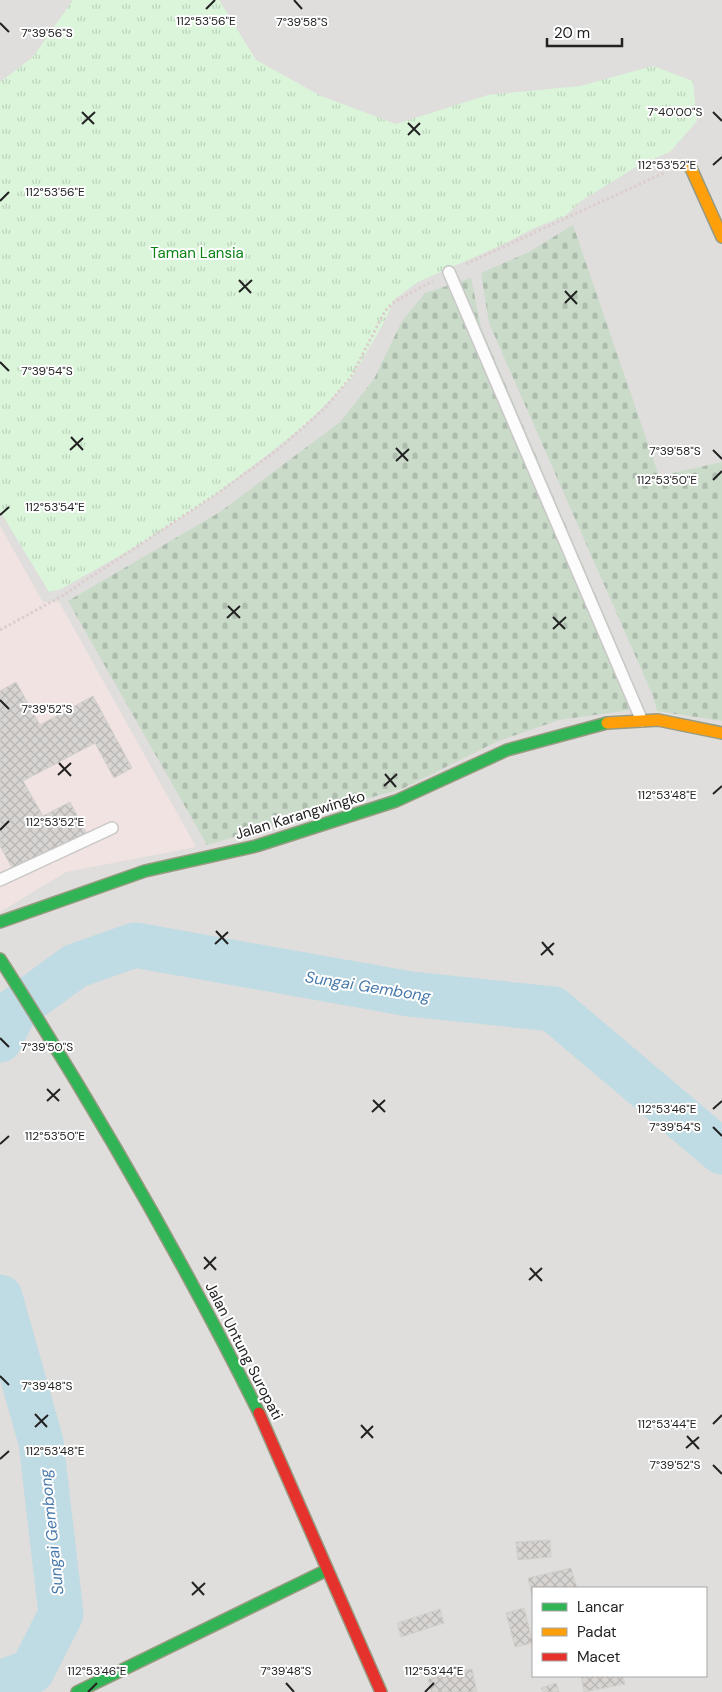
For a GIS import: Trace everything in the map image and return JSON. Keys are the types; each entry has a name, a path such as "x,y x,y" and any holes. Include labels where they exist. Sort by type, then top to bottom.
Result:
{"main road":[{"path":"690,166 694,170 722,237"},
{"name":"Jalan Karangwingko","path":"0,922 145,871 256,846 396,801 507,750 605,723 658,720 722,732"},
{"name":"Jalan Untung Suropati","path":"0,959 51,1037 189,1277 268,1430 326,1570 371,1662 381,1692"},
{"path":"77,1692 326,1570"}],"lane":[{"path":"448,272 642,721"},
{"path":"0,880 112,828"}],"path":[{"path":"0,630 62,596 218,494 276,451 325,408 351,377 385,311 394,302 448,272 680,166 690,166"}],"shaded area":[{"path":"0,0 722,0 722,1692 0,1692"},
{"path":"0,526 43,602 59,602 196,847 66,872 0,912"}],"green space":[{"name":"Taman Lansia","path":"73,0 219,0 256,60 321,96 396,124 488,95 580,86 653,66 693,81 697,121 670,152 641,164 581,201 565,216 534,228 502,245 418,282 395,299 382,326 351,379 302,428 215,495 144,542 61,589 49,592 0,511 0,82 33,57"},
{"path":"573,225 659,476 722,462 722,721 657,711 653,696 489,323 481,273 529,252"},
{"path":"471,278 481,327 644,708 559,720 496,742 404,788 207,845 68,601 220,512 340,422 374,379 402,321 425,293"}],"building":[{"path":"16,682 40,725 93,696 132,768 114,778 95,743 23,781 43,816 70,802 87,834 15,873 0,846 0,691"},
{"path":"550,1540 551,1557 518,1560 516,1542"},
{"path":"571,1568 577,1587 532,1587 532,1596 528,1578"},
{"path":"524,1608 532,1643 515,1647 506,1613"},
{"path":"440,1609 444,1623 401,1637 397,1623"},
{"path":"472,1669 477,1692 431,1692 428,1679"},
{"path":"581,1677 623,1677 625,1684 584,1692"},
{"path":"556,1683 559,1692 543,1692 541,1688"}],"waterway":[{"name":"Sungai Gembong","path":"0,1040 15,1010 75,966 135,945 410,994 553,1009 722,1152"},
{"name":"Sungai Gembong","path":"0,1297 41,1442 61,1614 32,1671 0,1683"}],"traffic: fast":[{"path":"0,922 145,871 256,846 396,801 507,750 607,723"},
{"path":"0,959 136,1182 199,1296 259,1413"},
{"path":"77,1692 327,1570"}],"traffic: slow":[{"path":"690,166 722,237"},
{"path":"607,723 658,720 722,733"}],"traffic: jam":[{"path":"259,1413 381,1692"}]}
